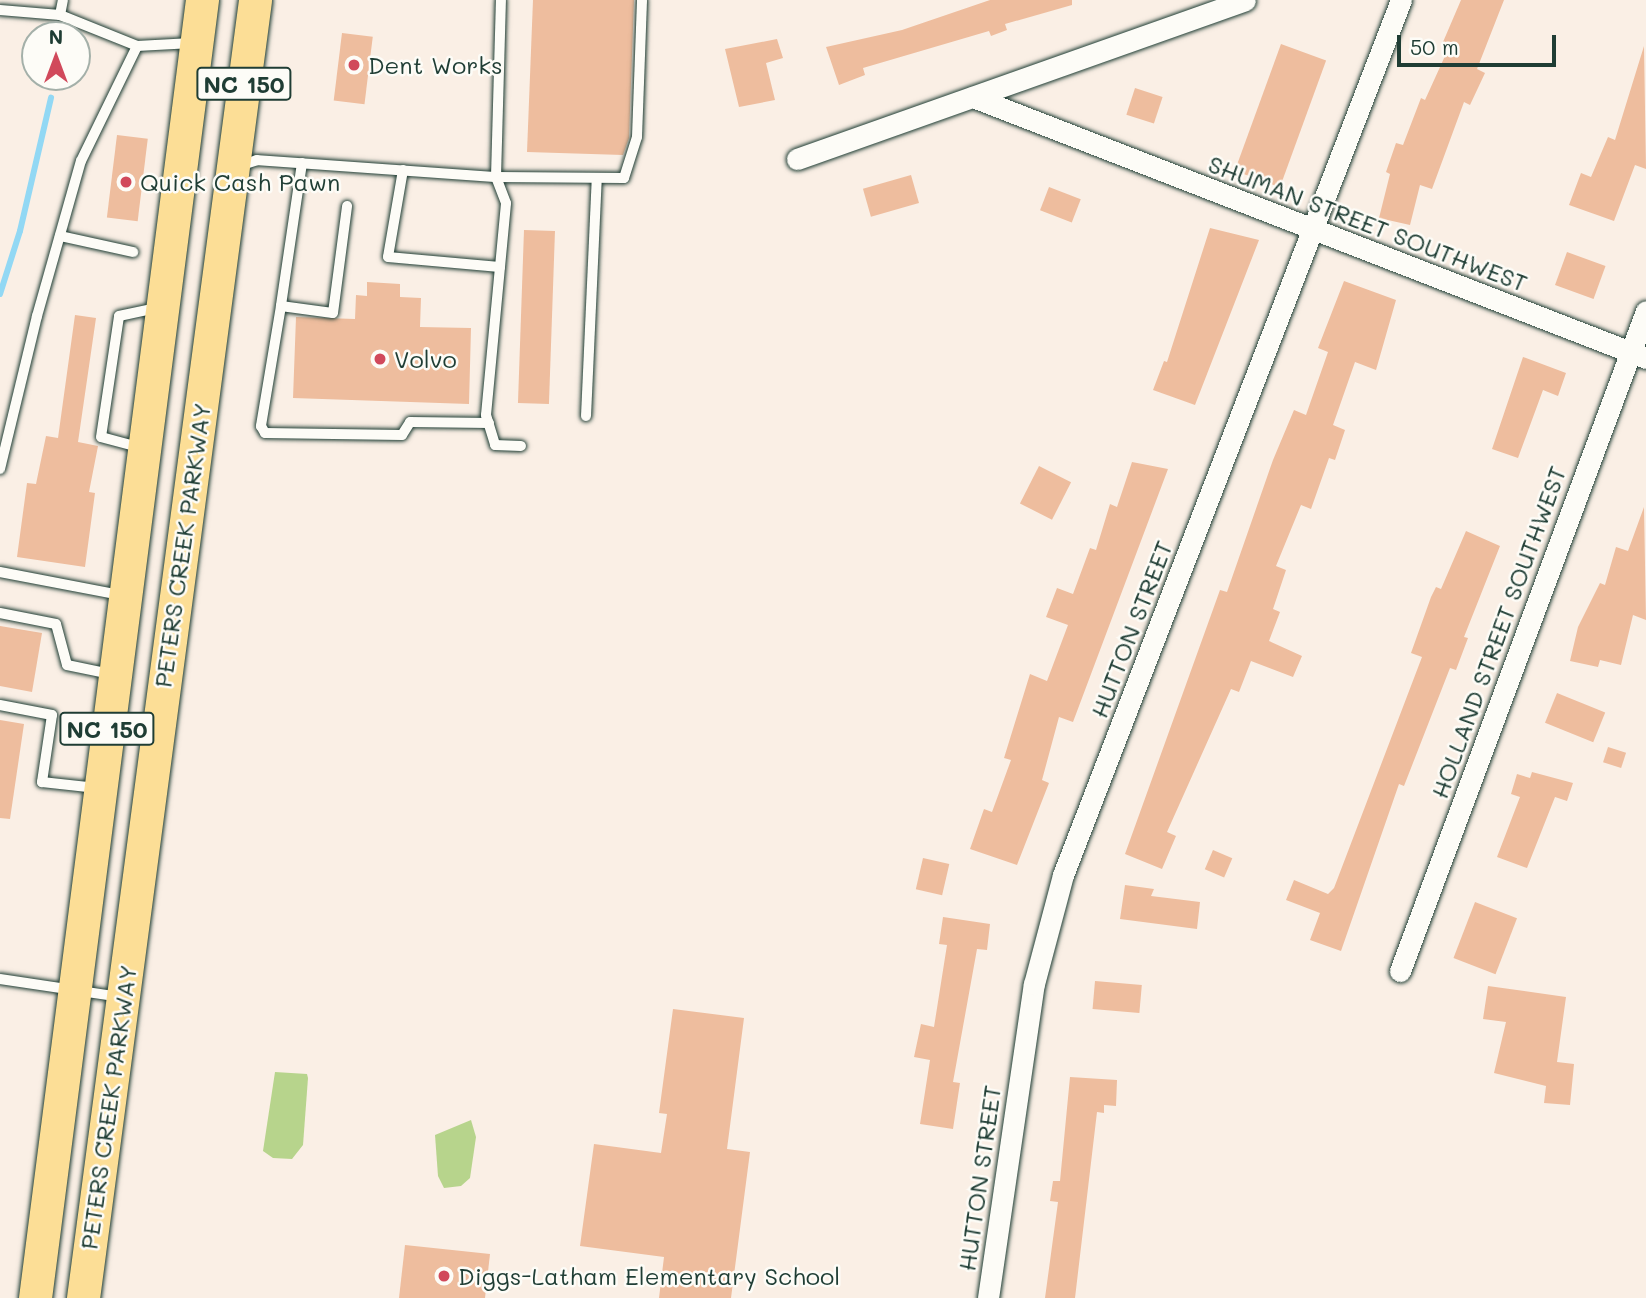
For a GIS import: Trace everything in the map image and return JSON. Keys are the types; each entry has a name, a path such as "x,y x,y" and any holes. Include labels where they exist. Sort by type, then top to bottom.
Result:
{"main road":[{"name":"PETERS CREEK PARKWAY","path":"35,1298 202,0"},
{"name":"PETERS CREEK PARKWAY","path":"83,1298 255,0"},
{"path":"181,161 233,168"},
{"path":"142,458 192,474"}],"street":[{"path":"797,159 1245,0"},
{"name":"HUTTON STREET","path":"988,1298 1034,984 1063,874 1316,231 1401,0"},
{"name":"SHUMAN STREET SOUTHWEST","path":"973,97 1638,355"},
{"name":"HOLLAND STREET SOUTHWEST","path":"1400,971 1638,355 1646,311"}],"lane":[{"path":"60,15 63,0"},
{"path":"501,0 496,177 506,203 489,423 495,445 521,446"},
{"path":"233,168 257,160 496,177 624,178 637,136 642,0"},
{"path":"0,10 60,15 137,46 196,43"},
{"path":"0,469 81,161 137,46"},
{"path":"302,163 261,426 265,433 402,435 410,422 489,423"},
{"path":"403,170 388,257 500,267"},
{"path":"586,416 597,178"},
{"path":"281,306 333,313 347,206"},
{"path":"60,236 133,252"},
{"path":"142,458 101,437 119,316 161,308"},
{"path":"0,572 124,595"},
{"path":"0,613 56,624 67,664 114,674"},
{"path":"0,705 52,715 42,782 100,788"},
{"path":"0,979 74,993 123,997"}],"green space":[{"path":"275,1072 307,1074 308,1078 303,1145 292,1159 273,1158 263,1151"},
{"path":"471,1120 476,1137 470,1178 461,1186 444,1188 438,1176 435,1135"}],"building":[{"path":"533,0 634,0 629,138 623,155 527,152"},
{"path":"990,0 1072,0 1072,5 1005,24 1007,30 991,36 989,31 863,68 865,75 839,85 826,47 902,30"},
{"path":"1461,0 1504,0 1477,69 1485,73 1470,105 1464,102 1432,189 1420,185 1410,225 1379,218 1390,174 1386,172 1396,143 1403,145 1421,98 1425,100 1450,45 1443,42"},
{"path":"342,33 373,37 364,104 334,100"},
{"path":"777,39 783,58 766,63 775,100 739,107 725,49"},
{"path":"1281,44 1326,60 1280,187 1235,171"},
{"path":"1644,46 1646,169 1635,165 1614,221 1569,205 1581,173 1591,177 1608,137 1615,140"},
{"path":"1135,88 1163,97 1154,124 1126,115"},
{"path":"117,135 148,139 138,221 107,217"},
{"path":"911,175 919,203 871,217 863,189"},
{"path":"1049,187 1081,199 1072,223 1040,210"},
{"path":"1210,228 1259,240 1195,405 1153,390 1164,361 1167,362"},
{"path":"524,230 555,231 549,404 518,403"},
{"path":"1567,252 1606,266 1594,299 1555,285"},
{"path":"1344,281 1396,300 1376,370 1355,362 1333,425 1345,430 1335,460 1329,458 1311,509 1301,505 1276,566 1286,570 1273,609 1280,612 1269,641 1302,656 1293,677 1251,661 1239,692 1231,689 1167,832 1176,836 1162,869 1125,854 1220,590 1227,592 1273,460 1294,410 1306,415 1328,352 1318,348"},
{"path":"367,282 400,284 400,297 421,298 420,327 471,328 469,404 293,398 296,317 355,319 356,295 367,296"},
{"path":"75,315 96,318 78,442 98,446 89,492 95,493 85,567 17,557 27,483 36,484 46,436 58,438"},
{"path":"1523,357 1566,373 1558,396 1543,390 1518,458 1492,449"},
{"path":"1132,462 1168,469 1073,722 1059,717 1042,780 1049,783 1017,865 970,849 984,809 992,812 1011,760 1004,758 1030,674 1047,681 1068,625 1046,617 1057,588 1073,594 1090,548 1096,550 1110,504 1117,507"},
{"path":"1039,466 1071,482 1052,520 1020,503"},
{"path":"1644,507 1646,620 1633,615 1621,665 1600,660 1598,667 1570,661 1578,627 1600,583 1605,585 1616,547 1628,551"},
{"path":"1466,531 1500,546 1464,637 1468,638 1456,670 1450,668 1404,786 1399,784 1341,951 1310,940 1320,913 1286,900 1294,880 1328,894 1334,888 1422,657 1411,653 1431,597 1436,587 1441,589"},
{"path":"0,626 42,633 32,692 0,686"},
{"path":"1557,693 1605,712 1593,742 1545,723"},
{"path":"0,720 24,724 10,819 0,818"},
{"path":"1608,747 1626,753 1621,768 1603,762"},
{"path":"1532,772 1573,783 1567,801 1555,797 1527,868 1497,857 1520,797 1511,794 1517,774 1530,778"},
{"path":"1213,850 1232,858 1224,878 1205,869"},
{"path":"923,858 949,864 942,895 916,889"},
{"path":"1125,885 1154,889 1151,896 1200,902 1197,929 1120,919"},
{"path":"1475,902 1517,918 1496,974 1453,958"},
{"path":"943,917 990,924 987,950 977,949 953,1082 960,1083 953,1129 920,1124 930,1060 914,1057 921,1024 934,1027 947,945 939,944"},
{"path":"1095,981 1142,985 1139,1013 1093,1009"},
{"path":"1488,986 1566,997 1557,1062 1574,1064 1570,1105 1544,1103 1546,1086 1494,1073 1506,1022 1483,1019"},
{"path":"673,1009 744,1018 727,1149 750,1152 731,1298 659,1298 664,1257 580,1246 594,1144 661,1153 667,1114 659,1113"},
{"path":"1070,1077 1117,1080 1116,1106 1104,1105 1104,1113 1097,1112 1075,1298 1045,1298 1058,1202 1050,1201 1053,1181 1060,1181"},
{"name":"Diggs-Latham Elementary School","path":"405,1245 490,1254 485,1298 399,1298"}],"waterway":[{"path":"0,294 20,231 51,98"}],"place":[{"name":"Dent Works","path":"354,65"},
{"name":"Quick Cash Pawn","path":"126,182"},
{"name":"Volvo","path":"380,359"},
{"name":"Diggs-Latham Elementary School","path":"444,1276"}]}
